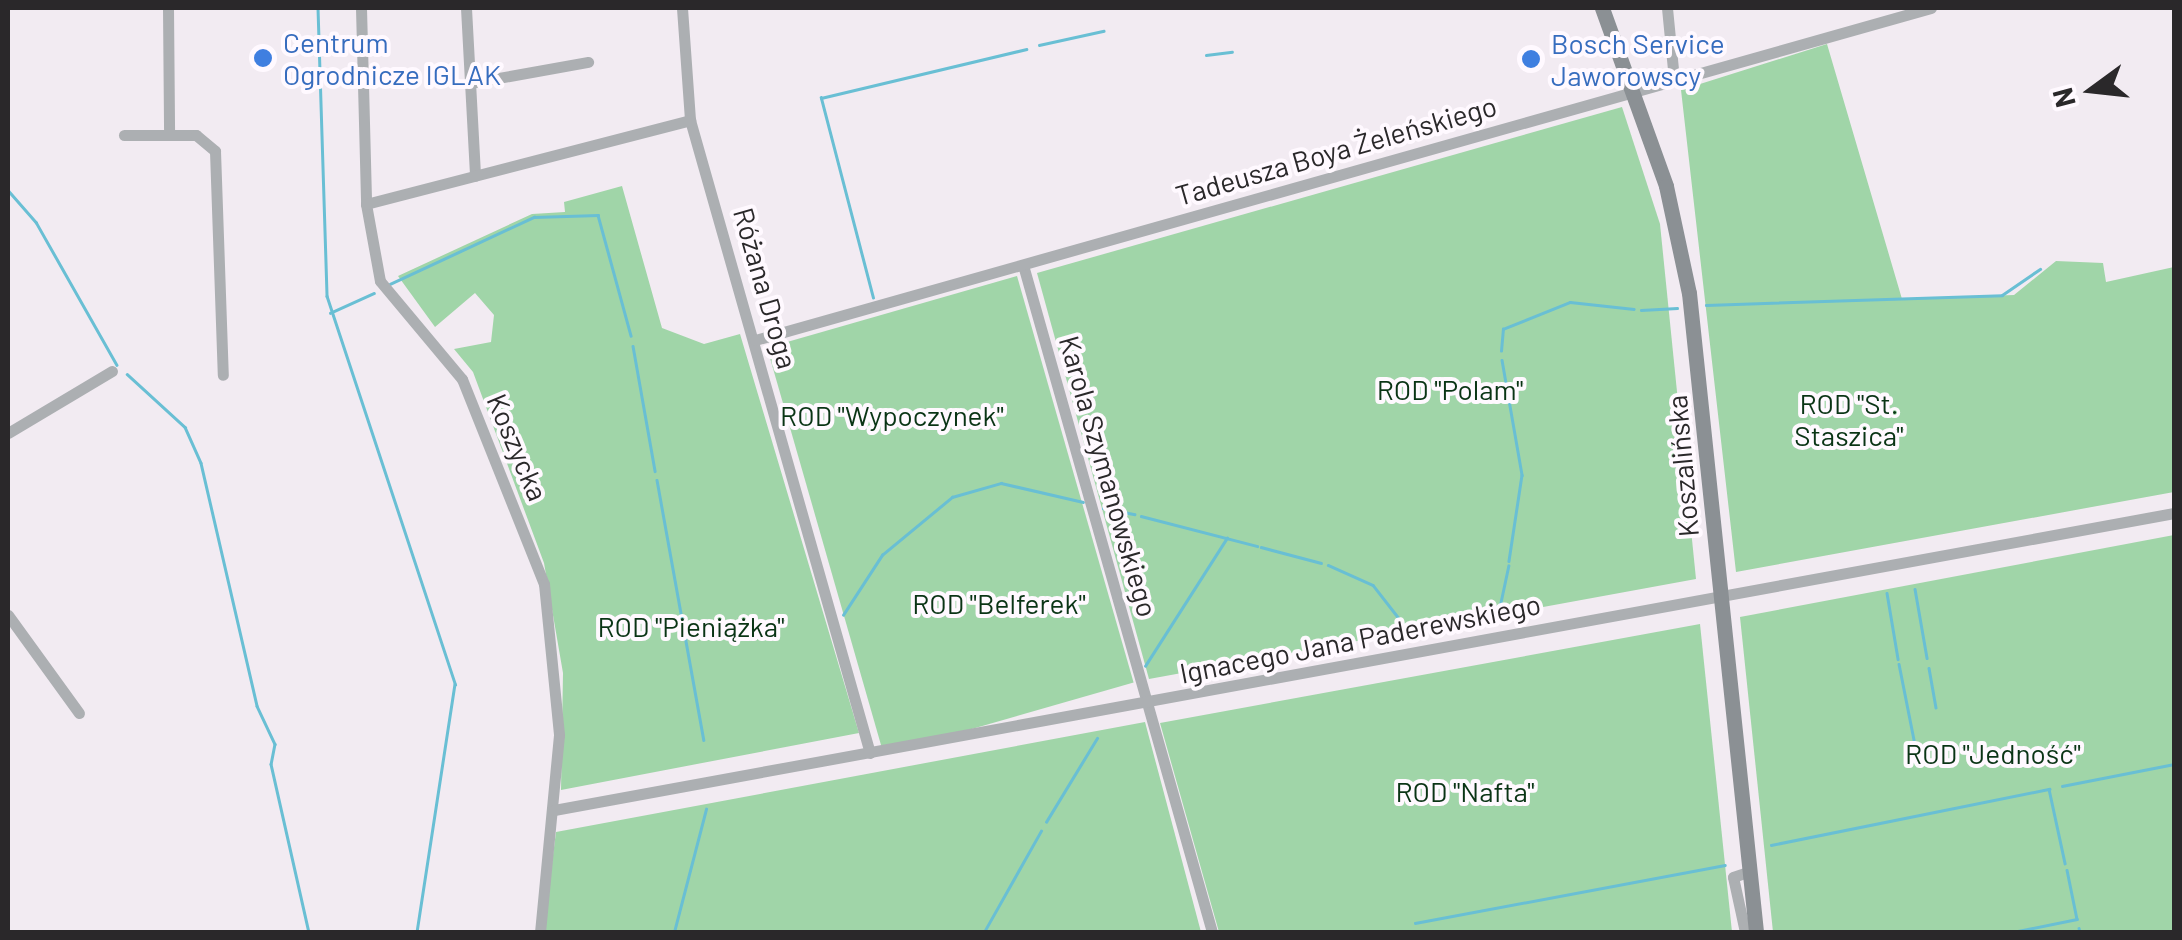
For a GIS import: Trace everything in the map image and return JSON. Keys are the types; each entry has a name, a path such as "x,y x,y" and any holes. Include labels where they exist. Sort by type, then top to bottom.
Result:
{"street":[{"path":"168,8 169,133"},
{"name":"Koszycka","path":"362,8 366,204 380,281 462,379 544,584 558,670 554,810 540,932"},
{"path":"466,8 475,176"},
{"name":"Różana Droga","path":"682,8 690,120 870,752"},
{"name":"Koszalińska","path":"1602,8 1633,92 1689,293 1756,932"},
{"path":"1668,8 1674,80"},
{"name":"Tadeusza Boya Żeleńskiego","path":"755,340 1930,8"},
{"path":"470,83 588,62"},
{"path":"366,204 690,120"},
{"path":"124,135 196,135 215,151 222,375"},
{"name":"Karola Szymanowskiego","path":"1023,265 1212,932"},
{"path":"8,433 112,372"},
{"name":"Ignacego Jana Paderewskiego","path":"554,810 2174,513"},
{"path":"8,615 79,713"},
{"path":"1746,932 1732,877 1750,871"}],"green space":[{"name":"ROD \"St. Staszica\"","path":"1827,44 1902,299 2014,295 2056,261 2103,263 2106,282 2174,267 2174,492 1736,572 1681,90"},
{"name":"ROD \"Polam\"","path":"1622,107 1660,224 1696,579 1149,679 1037,273"},
{"name":"ROD \"Pieniążka\"","path":"622,186 662,328 704,344 740,334 859,733 561,790 563,673 544,563 473,372 454,349 491,342 494,315 475,293 435,327 398,276 532,214 565,212 564,202"},
{"path":"1017,276 1134,683 884,754 767,348"},
{"name":"ROD \"Jedność\"","path":"2174,535 2174,932 1773,932 1740,617"},
{"name":"ROD \"Nafta\"","path":"1700,624 1732,932 1219,932 1160,723"},
{"path":"1145,722 1201,932 543,932 556,832"}],"waterway":[{"path":"318,8 327,296 455,684 417,932"},
{"path":"1039,45 1103,31"},
{"path":"873,298 821,98 1026,49"},
{"path":"1206,55 1232,52"},
{"path":"8,190 36,222 117,365"},
{"path":"390,284 534,217 598,215 631,336"},
{"path":"1706,305 2002,295 2040,269"},
{"path":"330,313 374,293"},
{"path":"1501,351 1503,329 1570,302 1634,309"},
{"path":"1641,310 1677,308"},
{"path":"633,346 655,471"},
{"path":"1502,360 1522,475 1509,561"},
{"path":"127,374 185,427 201,463 257,706 275,744 271,764 309,932"},
{"path":"657,480 704,740"},
{"path":"843,615 882,555 952,497 1001,483 1083,502"},
{"path":"1103,508 1134,514"},
{"path":"1141,516 1257,546"},
{"path":"1145,666 1227,538"},
{"path":"1261,547 1321,563"},
{"path":"1328,565 1373,585 1408,630 1459,622"},
{"path":"1468,620 1500,605 1508,566"},
{"path":"1915,589 1927,658"},
{"path":"1887,593 1898,659"},
{"path":"1899,664 1914,740"},
{"path":"1929,668 1936,707"},
{"path":"1046,822 1097,738"},
{"path":"2062,786 2174,764"},
{"path":"1771,845 2049,789 2065,863"},
{"path":"674,932 706,809"},
{"path":"984,932 1041,831"},
{"path":"1415,923 1725,865"},
{"path":"2067,870 2077,919"},
{"path":"2013,932 2077,919"},
{"path":"2079,928 2080,932"}],"place":[{"name":"Centrum Ogrodnicze IGLAK","path":"263,58"},
{"name":"Bosch Service Jaworowscy","path":"1531,59"}],"park label":[{"name":"ROD \"Wypoczynek\"","path":"892,415"},
{"name":"ROD \"Belferek\"","path":"999,603"}]}
